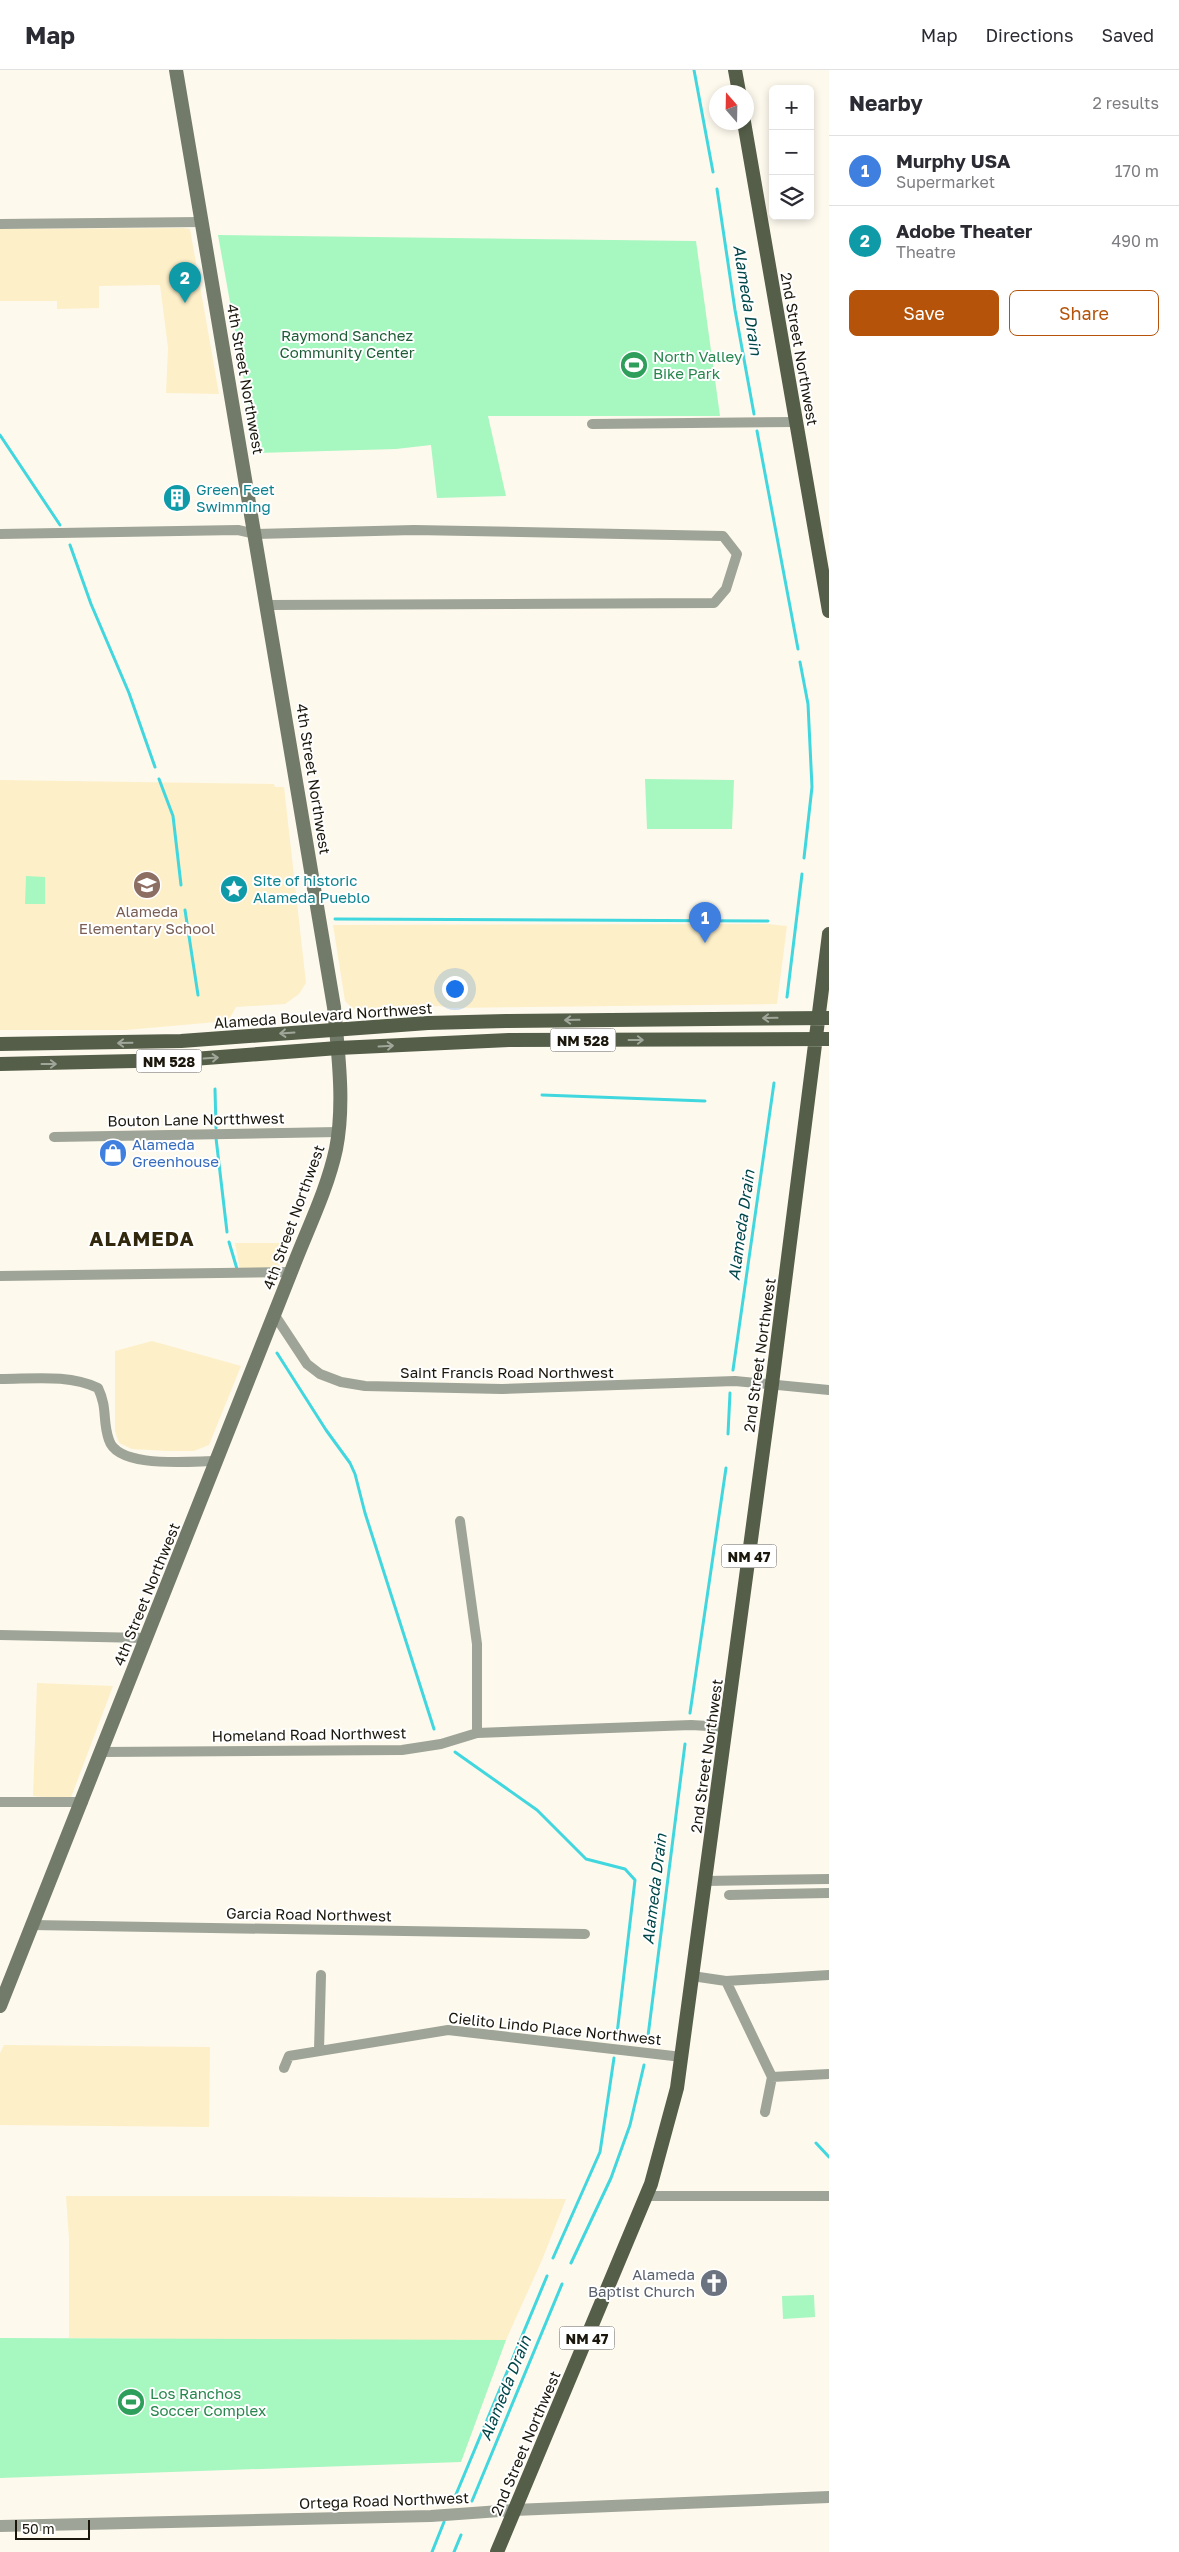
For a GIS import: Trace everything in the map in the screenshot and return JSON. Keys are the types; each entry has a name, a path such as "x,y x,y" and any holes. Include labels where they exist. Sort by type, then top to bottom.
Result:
{"main road":[{"name":"4th Street Northwest","path":"0,2006 291,1272 331,1167 338,1132 338,1048 322,932 176,70"},
{"path":"735,70 738,85"},
{"name":"2nd Street Northwest","path":"745,130 829,611"},
{"name":"2nd Street Northwest","path":"497,2552 559,2408 646,2196 677,2088 772,1384 822,1039 829,934"},
{"name":"Alameda Boulevard Northwest","path":"0,1044 181,1041 506,1021 824,1018"},
{"name":"NM 528","path":"0,1064 180,1060 338,1048 508,1040 822,1039"}],"street":[{"path":"0,224 202,222"},
{"path":"592,424 796,422"},
{"path":"0,534 238,530 256,534 414,530 723,536 737,554 726,589 714,603 268,605"},
{"name":"Bouton Lane Nortthwest","path":"54,1137 338,1132"},
{"path":"0,1276 291,1272"},
{"name":"Saint Francis Road Northwest","path":"274,1314 307,1364 320,1374 341,1382 365,1386 502,1389 593,1388 735,1381 829,1390"},
{"path":"0,1379 68,1379 83,1381 98,1388 105,1402 106,1431 109,1442 114,1451 127,1457 158,1461 216,1460"},
{"path":"460,1521 477,1644 477,1733"},
{"path":"0,1635 146,1638"},
{"name":"Homeland Road Northwest","path":"101,1752 402,1750 441,1744 477,1733 690,1725 726,1728"},
{"path":"0,1802 82,1802"},
{"path":"705,1881 829,1879"},
{"path":"729,1895 829,1893"},
{"name":"Garcia Road Northwest","path":"32,1925 585,1934"},
{"path":"319,2050 321,1975"},
{"path":"692,1976 726,1981 829,1975"},
{"path":"726,1981 772,2077 765,2112"},
{"name":"Cielito Lindo Place Northwest","path":"284,2068 289,2056 448,2030 682,2057"},
{"path":"772,2077 829,2074"},
{"path":"646,2196 829,2196"},
{"name":"Ortega Road Northwest","path":"0,2526 431,2516 514,2510 829,2497"}],"shaded area":[{"path":"0,229 190,229 219,394 166,393 168,348 160,285 99,286 99,308 57,309 57,301 0,301"},
{"name":"Alameda Elementary School","path":"0,780 274,784 275,787 284,787 306,983 299,994 285,1004 236,1007 228,1021 126,1030 0,1030"},
{"path":"767,924 787,926 777,1004 450,1008 439,1006 364,1010 353,1009 345,1001 333,925"},
{"path":"235,1243 283,1243 287,1245 278,1270 240,1270"},
{"path":"152,1341 241,1366 209,1445 194,1451 168,1451 132,1449 119,1443 115,1431 115,1351"},
{"path":"37,1683 113,1686 70,1800 33,1796"},
{"path":"4,2045 210,2047 209,2127 0,2125 0,2053"},
{"path":"66,2196 566,2199 542,2260 506,2340 269,2340 69,2338 69,2239"}],"green space":[{"name":"Raymond Sanchez Community Center","path":"218,235 696,241 720,416 488,416 506,496 437,498 431,445 396,449 257,453"},
{"path":"645,779 734,780 732,829 647,829"},
{"path":"26,876 45,877 45,904 25,904"},
{"path":"814,2295 815,2317 783,2319 782,2296"},
{"path":"0,2338 506,2340 461,2462 0,2478"}],"waterway":[{"name":"Alameda Drain","path":"694,70 713,172"},
{"name":"Alameda Drain","path":"717,189 735,310 754,414"},
{"name":"Alameda Drain","path":"757,431 798,649"},
{"path":"0,435 60,525"},
{"path":"70,545 91,604 129,693 155,767"},
{"name":"Alameda Drain","path":"800,662 808,704 812,787 804,858"},
{"path":"159,779 173,816 181,885"},
{"name":"Alameda Drain","path":"787,997 802,874"},
{"path":"185,910 198,995"},
{"path":"335,919 768,921"},
{"name":"Alameda Drain","path":"733,1370 774,1083"},
{"path":"215,1089 216,1128"},
{"path":"542,1095 705,1101"},
{"path":"216,1138 227,1232"},
{"path":"229,1242 237,1269"},
{"path":"277,1353 326,1430 350,1463 355,1474 365,1513 434,1729"},
{"path":"728,1434 730,1393"},
{"name":"Alameda Drain","path":"690,1713 726,1468"},
{"name":"Alameda Drain","path":"648,2036 685,1744"},
{"path":"455,1752 537,1810 586,1859 625,1869 635,1880 617,2034"},
{"path":"553,2258 600,2152 614,2058"},
{"name":"Alameda Drain","path":"571,2263 611,2178 630,2125 644,2065"},
{"path":"816,2143 829,2157"},
{"path":"452,2504 547,2276"},
{"name":"Alameda Drain","path":"472,2501 562,2284"},
{"path":"432,2552 444,2522"},
{"name":"Alameda Drain","path":"454,2552 461,2535"}],"place":[{"name":"Adobe Theater","path":"185,303"},
{"name":"North Valley Bike Park","path":"634,365"},
{"name":"Green Feet Swimming","path":"177,498"},
{"name":"Alameda Elementary School","path":"147,885"},
{"name":"Site of historic Alameda Pueblo","path":"234,889"},
{"name":"Murphy USA","path":"705,943"},
{"name":"Alameda Greenhouse","path":"113,1153"},
{"name":"Alameda Baptist Church","path":"714,2283"},
{"name":"Los Ranchos Soccer Complex","path":"131,2402"}],"district":[{"name":"ALAMEDA","path":"142,1238"}]}
